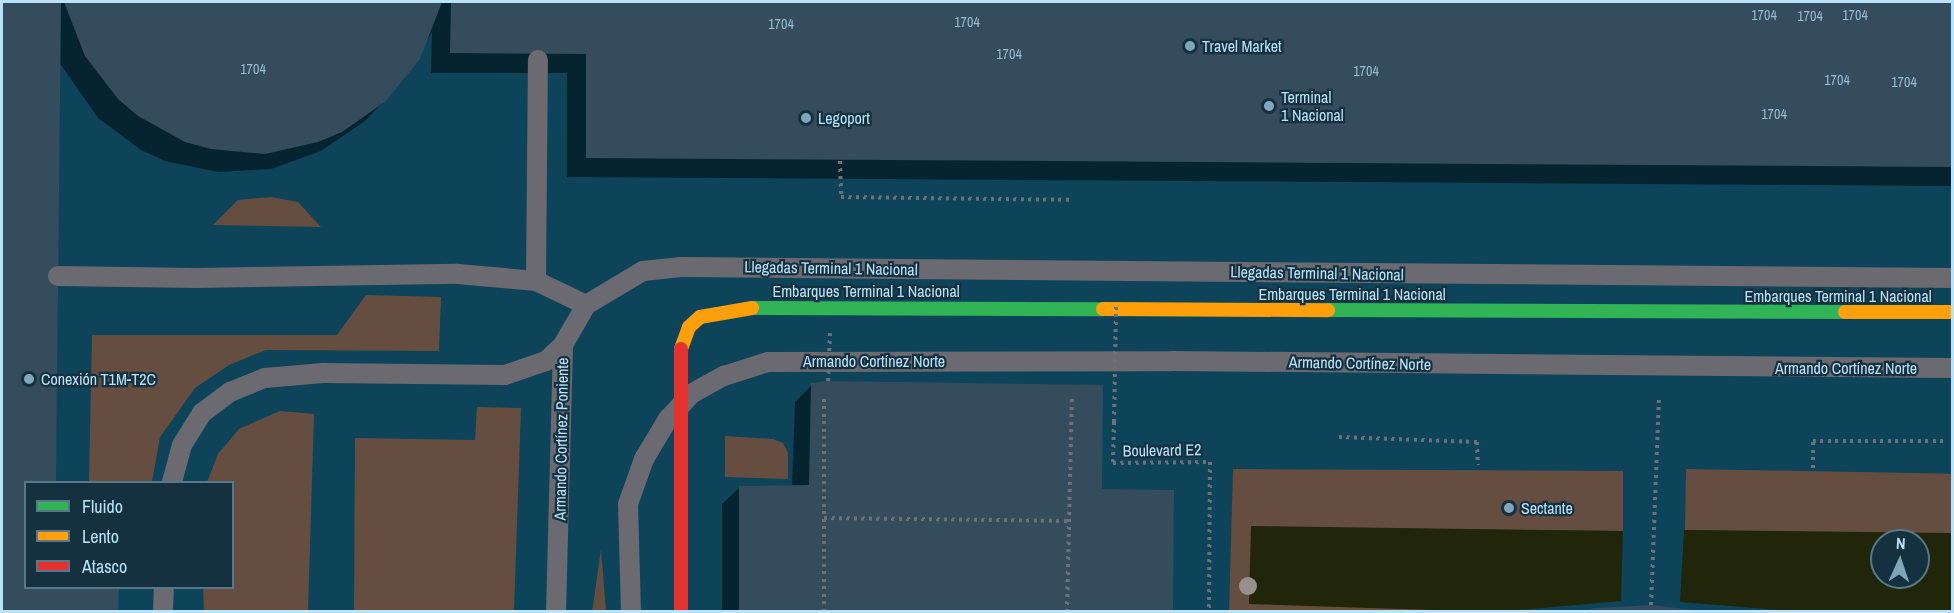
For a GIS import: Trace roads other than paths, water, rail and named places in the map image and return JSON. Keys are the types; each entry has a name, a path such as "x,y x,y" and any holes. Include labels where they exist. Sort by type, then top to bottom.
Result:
{"highway":[{"name":"Embarques Terminal 1 Nacional","path":"681,612 681,343 689,327 700,317 729,309 1116,307 1953,312"}],"lane":[{"path":"536,281 538,60"},
{"name":"Llegadas Terminal 1 Nacional","path":"681,267 1953,278"},
{"name":"Armando Cortínez Poniente","path":"556,612 563,345 586,305 643,271 681,267"},
{"path":"58,276 195,278 458,274 536,281 586,305"},
{"path":"173,481 182,445 202,413 230,392 265,378 322,373 506,375 546,361 563,345"},
{"name":"Armando Cortínez Norte","path":"631,612 628,504 645,459 668,419 691,394 724,376 768,362 1172,360 1661,368 1953,368"},
{"path":"163,612 164,589"}],"place":[{"name":"Travel Market","path":"1190,46"},
{"name":"Terminal 1 Nacional","path":"1269,106"},
{"name":"Legoport","path":"806,118"},
{"name":"Conexión T1M-T2C","path":"29,379"},
{"name":"Sectante","path":"1509,508"}]}
